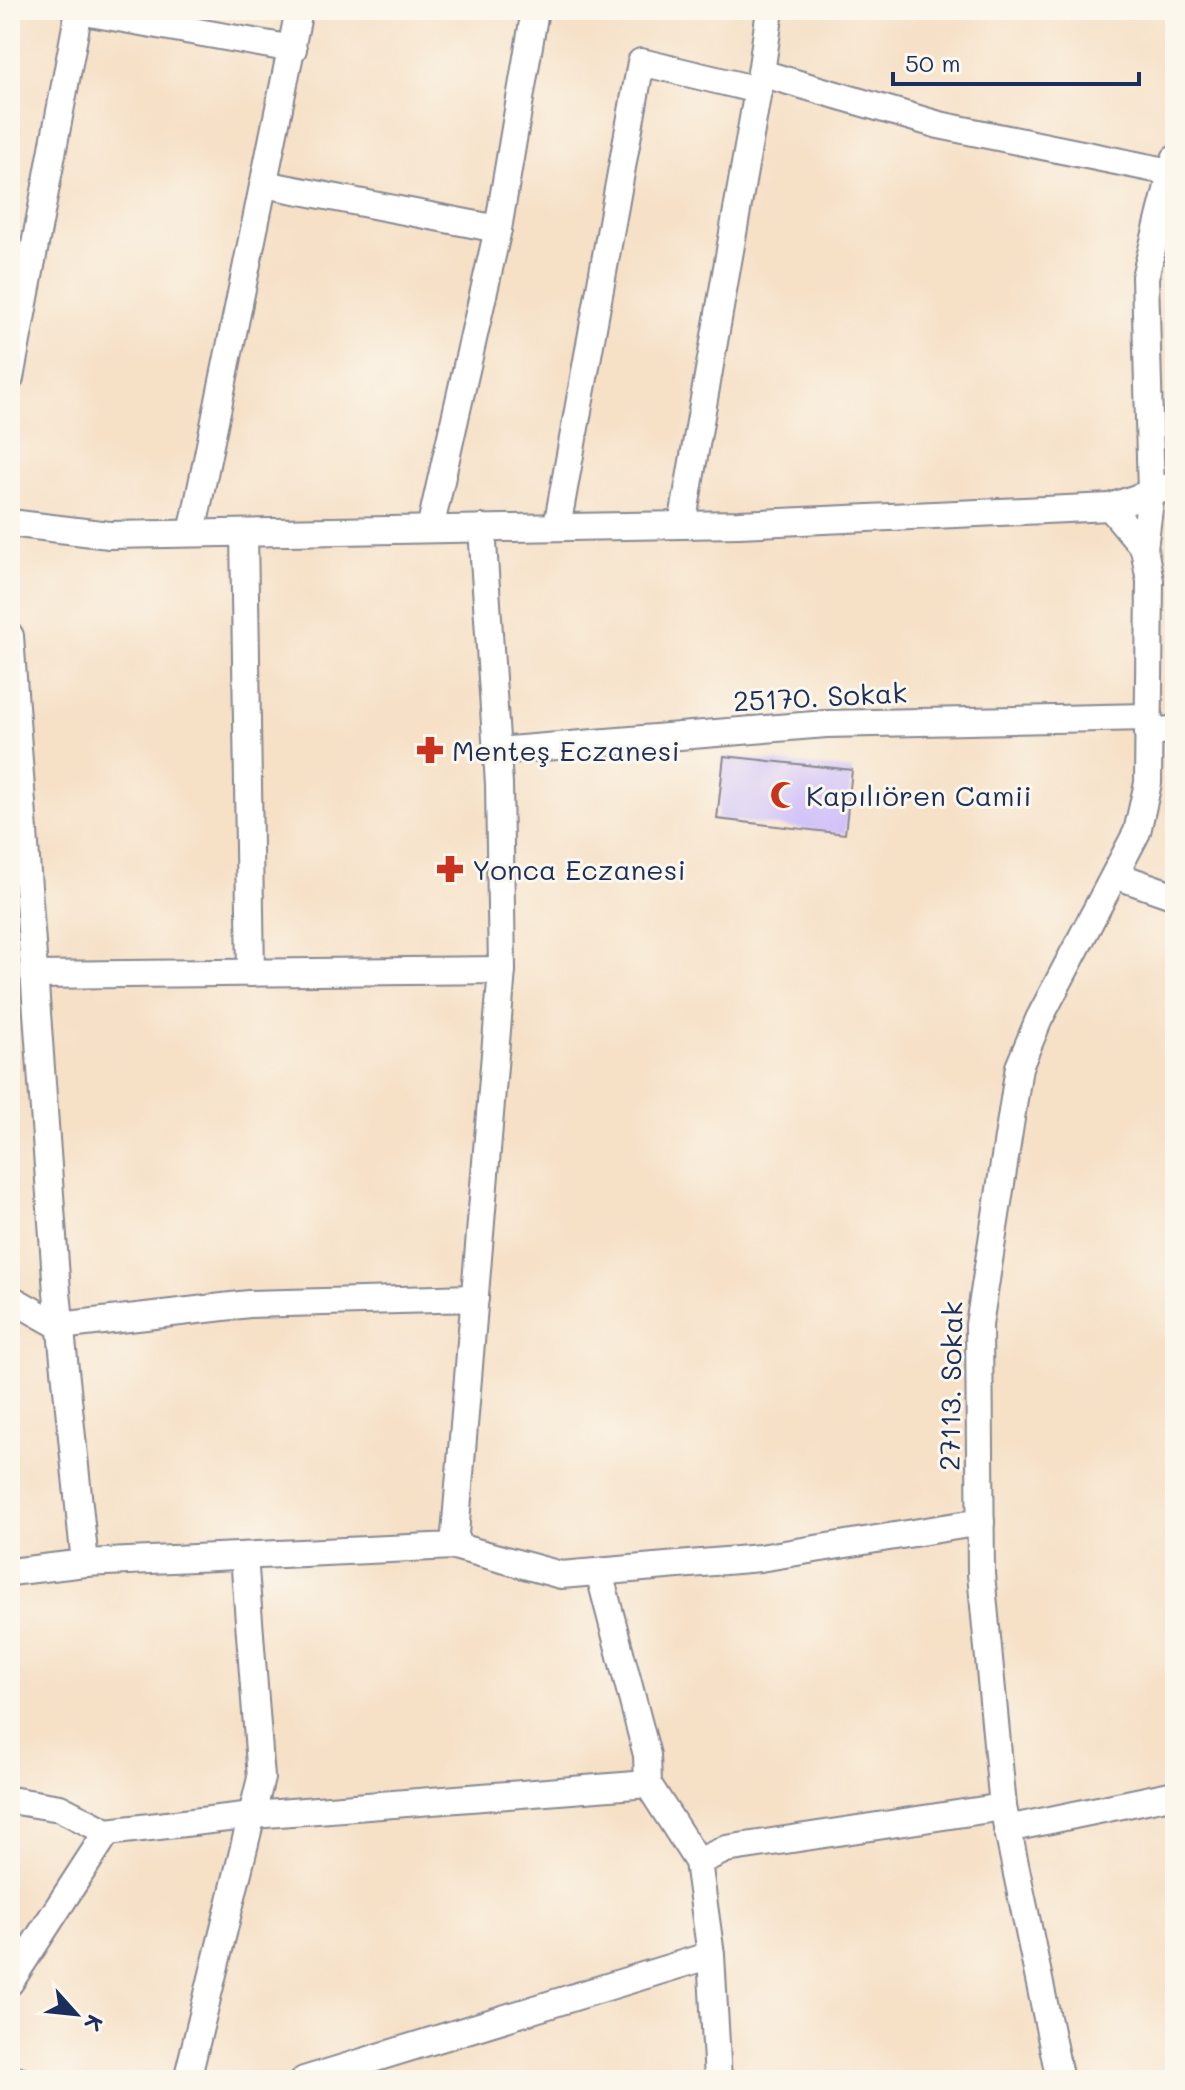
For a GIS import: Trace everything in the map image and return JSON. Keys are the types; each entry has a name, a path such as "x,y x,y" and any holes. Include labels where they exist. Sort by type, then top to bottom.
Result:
{"street":[{"path":"10,378 79,10 293,49"},
{"path":"192,533 299,10"},
{"path":"430,529 498,229 535,10"},
{"path":"682,525 770,10"},
{"path":"557,527 641,62 760,82 939,125 1174,168"},
{"name":"27113. Sokak","path":"1060,2080 1005,1818 981,1574 979,1325 1019,1067 1039,1019 1137,832 1148,783 1150,581 1144,548 1163,489 1145,277 1174,168"},
{"path":"264,184 498,229"},
{"path":"10,523 109,535 682,525 1110,507 1163,489"},
{"path":"1110,507 1144,548"},
{"path":"454,1546 502,970 496,751 482,528"},
{"path":"244,533 251,973"},
{"path":"10,636 60,1326 85,1563"},
{"name":"25170. Sokak","path":"496,751 826,724 1148,725 1175,729"},
{"path":"1115,875 1175,896"},
{"path":"34,975 502,970"},
{"path":"10,1298 60,1326 249,1304 475,1298"},
{"path":"10,1572 85,1563 454,1546 561,1575 760,1558 981,1522"},
{"path":"187,2080 261,1778 244,1556"},
{"path":"599,1572 647,1755 648,1784 698,1862 711,1955 718,2080"},
{"path":"10,1800 60,1808 107,1832 253,1815 648,1784"},
{"path":"698,1862 726,1849 1005,1818 1175,1794"},
{"path":"10,1982 107,1832"},
{"path":"304,2080 711,1955"},
{"path":"10,2077 18,2080"}],"building":[{"name":"Kapılıören Camii","path":"724,756 852,770 845,834 717,819"}],"place":[{"name":"Menteş Eczanesi","path":"430,750"},
{"name":"Kapılıören Camii","path":"784,795"},
{"name":"Yonca Eczanesi","path":"450,869"}]}
